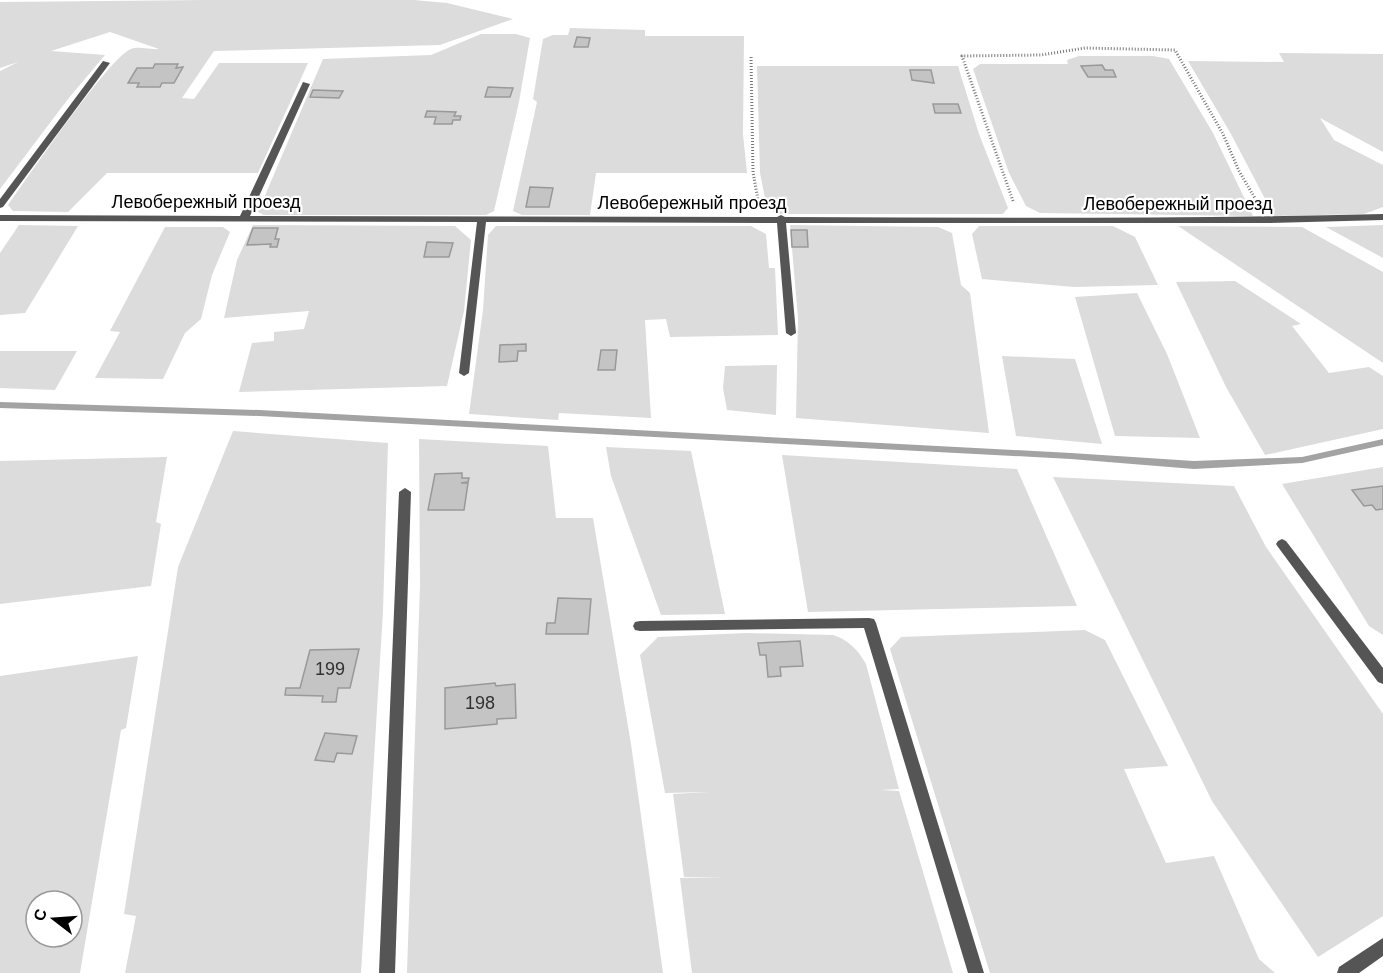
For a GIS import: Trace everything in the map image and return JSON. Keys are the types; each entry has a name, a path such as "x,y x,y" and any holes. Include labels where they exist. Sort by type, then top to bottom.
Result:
{"street":[{"path":"0,205 106,63"},
{"path":"244,218 306,84"},
{"name":"Левобережный проезд","path":"0,218 482,220 781,218 1022,221 1383,217"},
{"path":"781,218 791,333"},
{"path":"464,373 482,220"},
{"path":"387,973 405,492"},
{"path":"1282,544 1383,678"},
{"path":"640,626 869,624 976,973"},
{"path":"1345,973 1383,946"}],"path":[{"path":"1022,221 1001,173 962,56 1041,55 1085,48 1175,50 1223,134 1239,171 1269,220"},
{"path":"751,57 753,172 760,218"}],"shaded area":[{"path":"414,0 447,3 513,19 440,45 214,51 182,98 194,99 219,63 308,63 258,173 107,173 68,212 13,211 8,205 68,120 105,73 131,49 159,49 110,32 51,51 105,55 68,99 0,189 0,71 18,62 0,68 0,2"},
{"path":"570,28 645,30 645,36 744,36 743,134 747,173 596,173 590,215 522,215 513,211 537,102 533,99 543,39 553,35 568,35"},
{"path":"481,34 516,34 530,38 519,102 494,211 486,215 264,215 258,212 323,59 431,55"},
{"path":"1279,53 1383,54 1383,152 1320,118 1334,140 1383,165 1383,207 1364,214 1274,216 1231,134 1188,61 1284,62"},
{"path":"1079,56 1153,56 1169,59 1213,133 1253,216 1040,213 1026,206 1009,173 973,69 980,64 1068,64 1067,60"},
{"path":"757,66 958,66 979,134 1008,208 1003,214 778,214 767,208 760,173"},
{"path":"19,225 78,226 25,313 0,315 0,253"},
{"path":"253,225 455,226 471,240 464,311 447,386 239,392 252,343 274,341 274,332 304,329 309,311 224,318 237,260"},
{"path":"790,225 938,227 952,233 961,285 970,293 989,433 796,418 798,318"},
{"path":"1383,225 1383,258 1326,227 1327,227"},
{"path":"496,226 751,226 766,234 769,268 775,268 778,335 670,337 666,319 645,320 651,418 559,413 558,420 469,414 483,310 488,235"},
{"path":"979,226 1113,226 1135,237 1158,285 1074,287 982,279 972,234"},
{"path":"1178,226 1302,227 1383,272 1383,363"},
{"path":"165,227 223,227 230,232 212,275 201,319 185,333 163,379 95,378 120,332 110,331"},
{"path":"1235,281 1301,324 1292,326 1329,373 1369,367 1383,376 1383,429 1265,455 1226,387 1176,282"},
{"path":"1137,293 1167,354 1200,438 1115,436 1075,297"},
{"path":"0,351 77,351 55,390 0,388"},
{"path":"1002,356 1075,359 1102,444 1016,436"},
{"path":"777,365 776,415 727,410 723,388 725,366"},
{"path":"233,431 388,443 383,611 361,973 125,973 136,916 124,914 178,567"},
{"path":"419,439 548,446 556,518 593,518 631,744 663,973 407,973 420,585"},
{"path":"606,447 691,451 725,614 661,615 611,476"},
{"path":"782,455 1017,469 1077,606 808,612"},
{"path":"167,457 156,522 161,524 151,586 0,604 0,461"},
{"path":"1383,467 1383,635 1369,626 1282,484"},
{"path":"1053,477 1234,486 1266,547 1383,714 1383,916 1318,957 1212,801"},
{"path":"1085,630 1105,640 1168,766 1124,769 1166,863 1214,856 1259,959 1275,973 990,973 890,649 901,637"},
{"path":"746,633 833,635 848,643 863,659 899,789 880,790 899,791 953,973 692,973 680,878 726,877 684,877 673,794 708,792 665,793 640,655 658,637"},
{"path":"138,656 126,728 121,730 80,973 0,973 0,676"}],"building":[{"path":"577,37 590,38 588,47 574,47"},
{"path":"155,64 178,64 176,68 183,67 174,83 162,83 160,87 137,87 139,83 128,83 137,68 153,68"},
{"path":"1102,65 1105,70 1113,70 1116,77 1088,77 1081,66"},
{"path":"910,70 931,70 934,83 912,80"},
{"path":"488,87 513,88 510,97 485,97"},
{"path":"313,90 343,91 339,98 310,97"},
{"path":"933,104 958,104 961,113 935,113"},
{"path":"427,111 456,112 454,116 461,116 460,120 453,120 452,124 434,124 436,117 425,117"},
{"path":"530,187 553,188 549,207 526,207"},
{"path":"253,228 278,228 275,239 279,239 277,247 270,247 271,244 247,245"},
{"path":"791,230 807,230 808,247 792,247"},
{"path":"427,242 453,243 449,257 424,257"},
{"path":"526,344 526,351 518,351 517,361 499,362 500,345"},
{"path":"601,350 617,350 615,370 598,370"},
{"path":"462,473 462,478 469,478 468,482 461,483 468,483 464,510 428,510 435,474"},
{"path":"1383,486 1383,509 1376,510 1372,505 1364,506 1352,490"},
{"path":"558,598 591,599 588,634 546,634 547,623 555,623"},
{"path":"800,641 803,666 780,667 781,676 768,677 766,655 760,655 758,643"},
{"path":"359,649 350,688 338,688 336,702 322,702 323,696 285,695 286,688 300,688 310,650"},
{"path":"495,683 496,686 515,684 516,718 497,719 497,724 445,729 445,688"},
{"path":"325,733 357,736 352,754 337,753 334,762 315,760"}],"waterway":[{"path":"0,405 259,413 1071,456 1194,465 1302,460 1383,442"}]}
